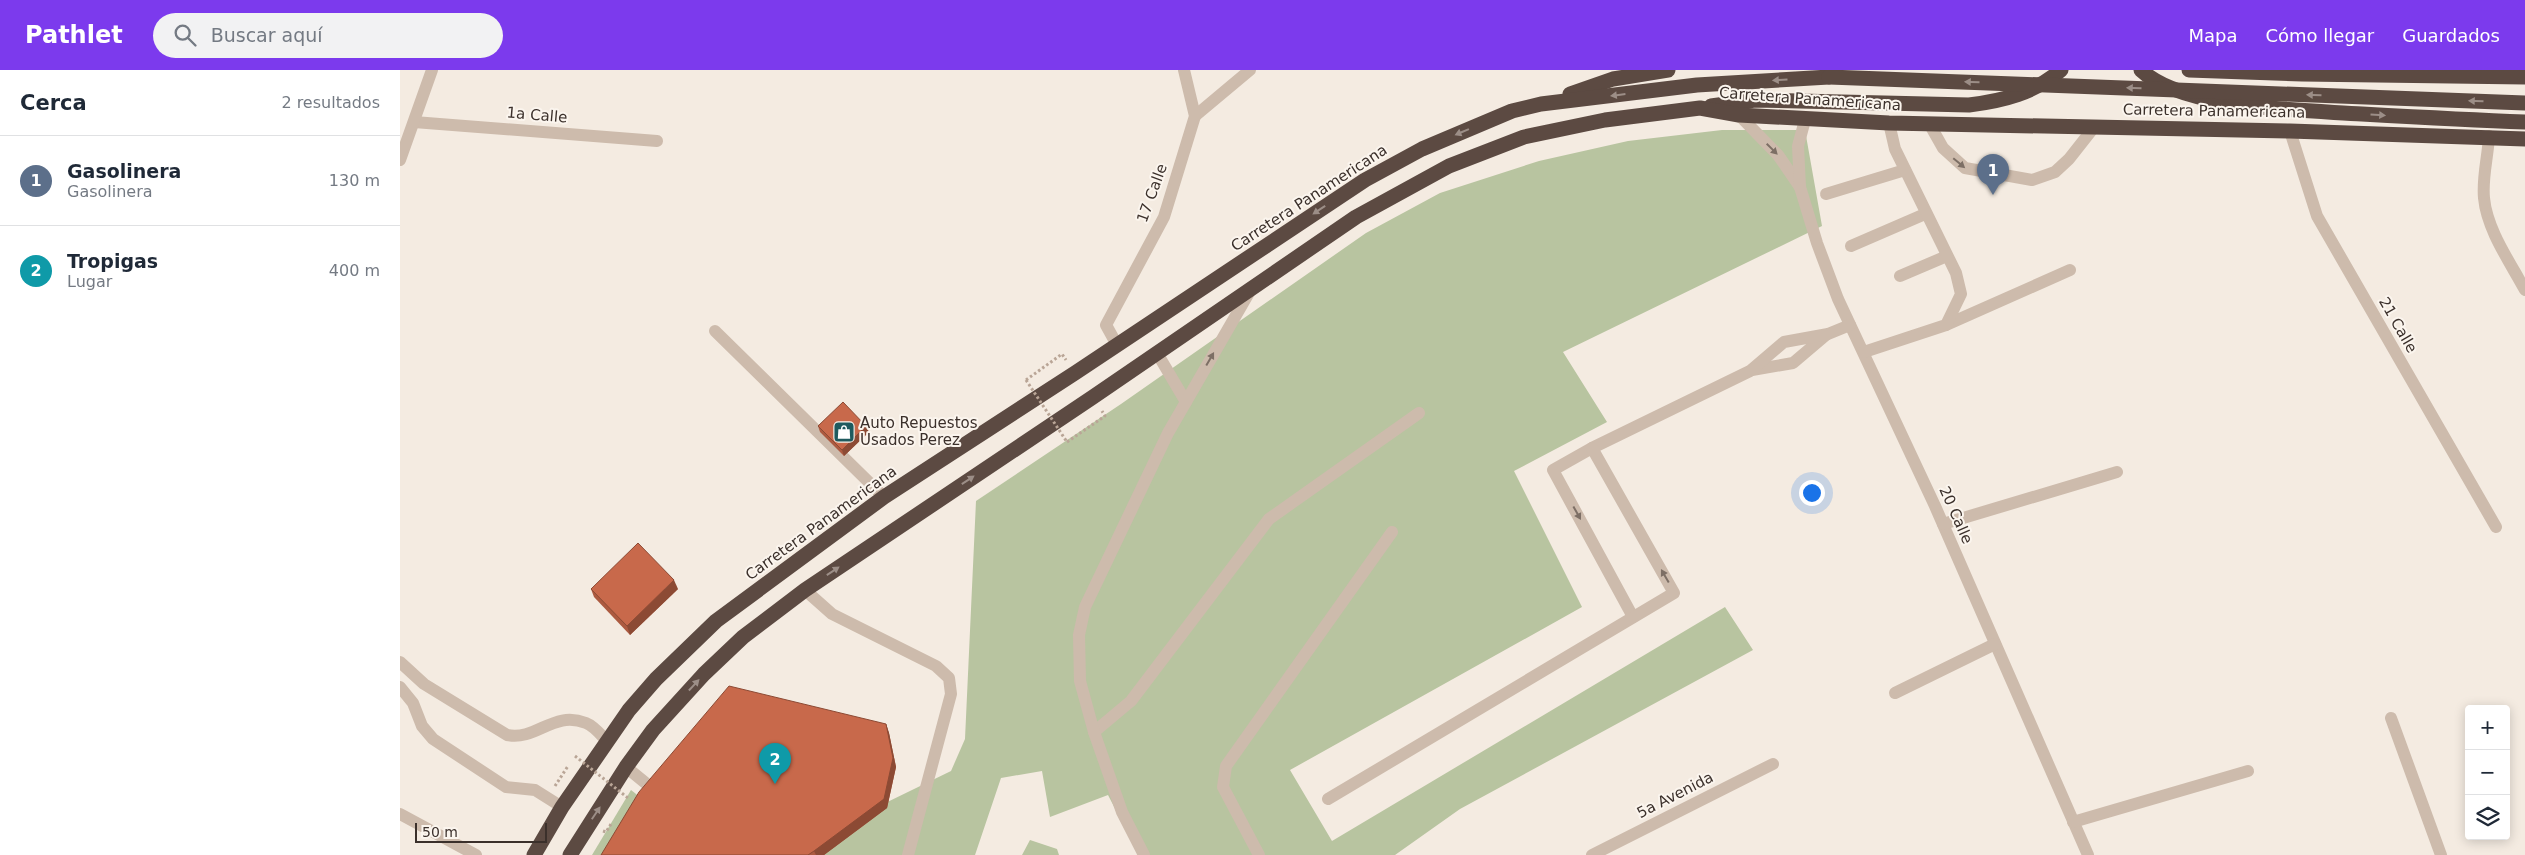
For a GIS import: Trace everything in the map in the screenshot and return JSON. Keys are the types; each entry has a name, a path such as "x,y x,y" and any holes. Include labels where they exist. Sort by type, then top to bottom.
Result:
{"highway":[{"path":"1541,104 1613,79 1668,70"},
{"path":"1700,108 1755,100 1969,105 2000,101 2026,92 2061,70"},
{"path":"2142,70 2148,76 2183,93 2253,107 2525,122"},
{"path":"2189,70 2525,77"},
{"name":"Carretera Panamericana","path":"534,855 562,807 629,710 656,679 716,621 884,497 1365,180 1431,145 1512,111 1541,104 1697,85 1829,77 2525,103"},
{"name":"Carretera Panamericana","path":"570,855 626,767 653,730 704,674 744,637 805,590 1250,291 1356,217 1450,166 1524,137 1605,120 1700,108 1739,115 1805,120 1930,125 2290,130 2489,136 2525,139"}],"street":[{"path":"400,160 432,70"},
{"path":"1184,70 1195,116 1250,70"},
{"name":"20 Calle","path":"1739,115 1778,155 1800,187"},
{"name":"17 Calle","path":"1117,345 1106,325 1164,217 1195,116"},
{"name":"20 Calle","path":"1805,120 1798,146 1800,187 1824,262 1850,325 1943,524 2088,855"},
{"name":"1a Calle","path":"414,122 657,141"},
{"path":"1889,123 1895,149 1925,214 1956,273 1961,294 1946,325"},
{"path":"1930,125 1943,148 1965,168 2032,180 2055,172 2069,159 2095,126"},
{"name":"21 Calle","path":"2290,130 2317,216 2496,527"},
{"path":"2489,136 2484,180 2484,200 2492,226 2525,290"},
{"path":"1826,194 1905,170"},
{"path":"1852,246 1925,214"},
{"path":"1900,276 1947,256"},
{"path":"1864,352 1946,325 2070,270"},
{"path":"1144,855 1122,812 1094,732 1080,681 1080,635 1085,607 1168,433 1250,291"},
{"path":"1633,617 1553,470 1592,448 1750,371 1784,342 1828,334 1850,325"},
{"path":"716,331 884,497"},
{"path":"1750,371 1793,363 1828,334"},
{"path":"1157,353 1186,402"},
{"path":"1094,732 1131,701 1269,520 1420,413"},
{"path":"1328,798 1674,592 1592,448"},
{"path":"1943,524 2117,472"},
{"path":"1259,855 1223,787 1226,766 1392,532"},
{"path":"805,590 832,614 936,666 949,678 951,694 908,855"},
{"path":"1895,694 1995,644"},
{"path":"400,662 424,684 507,735 519,737 563,718 587,723 607,741"},
{"path":"400,688 413,703 422,726 433,739 506,787 535,790 562,807"},
{"path":"2391,718 2441,855"},
{"name":"5a Avenida","path":"1592,855 1773,764"},
{"path":"626,767 667,800"},
{"path":"2073,822 2248,771"},
{"path":"400,814 476,855"}],"path":[{"path":"1062,354 1026,380 1067,442 1105,416"},
{"path":"552,790 576,756 628,798"}],"green space":[{"path":"1722,130 1805,130 1822,226 1563,352 1607,422 1514,471 1582,607 1290,770 1332,841 1725,607 1753,650 1460,809 1395,855 1139,855 1108,795 1050,817 1042,771 1001,778 975,855 800,855 873,809 951,771 965,739 976,501 1121,404 1366,233 1440,193 1539,161 1628,141"},
{"path":"631,790 650,805 620,855 592,855"},
{"path":"1030,840 1057,849 1059,855 1022,855"}],"building":[{"name":"Auto Repuestos Usados Perez","path":"843,402 866,426 842,450 818,426"},
{"path":"638,543 674,580 627,626 591,589"},
{"path":"729,686 886,724 893,758 884,799 808,855 601,855 639,792"}],"place":[{"name":"Gasolinera","path":"1993,195"},
{"name":"Auto Repuestos Usados Perez","path":"844,432"},
{"name":"Tropigas","path":"775,784"}]}
